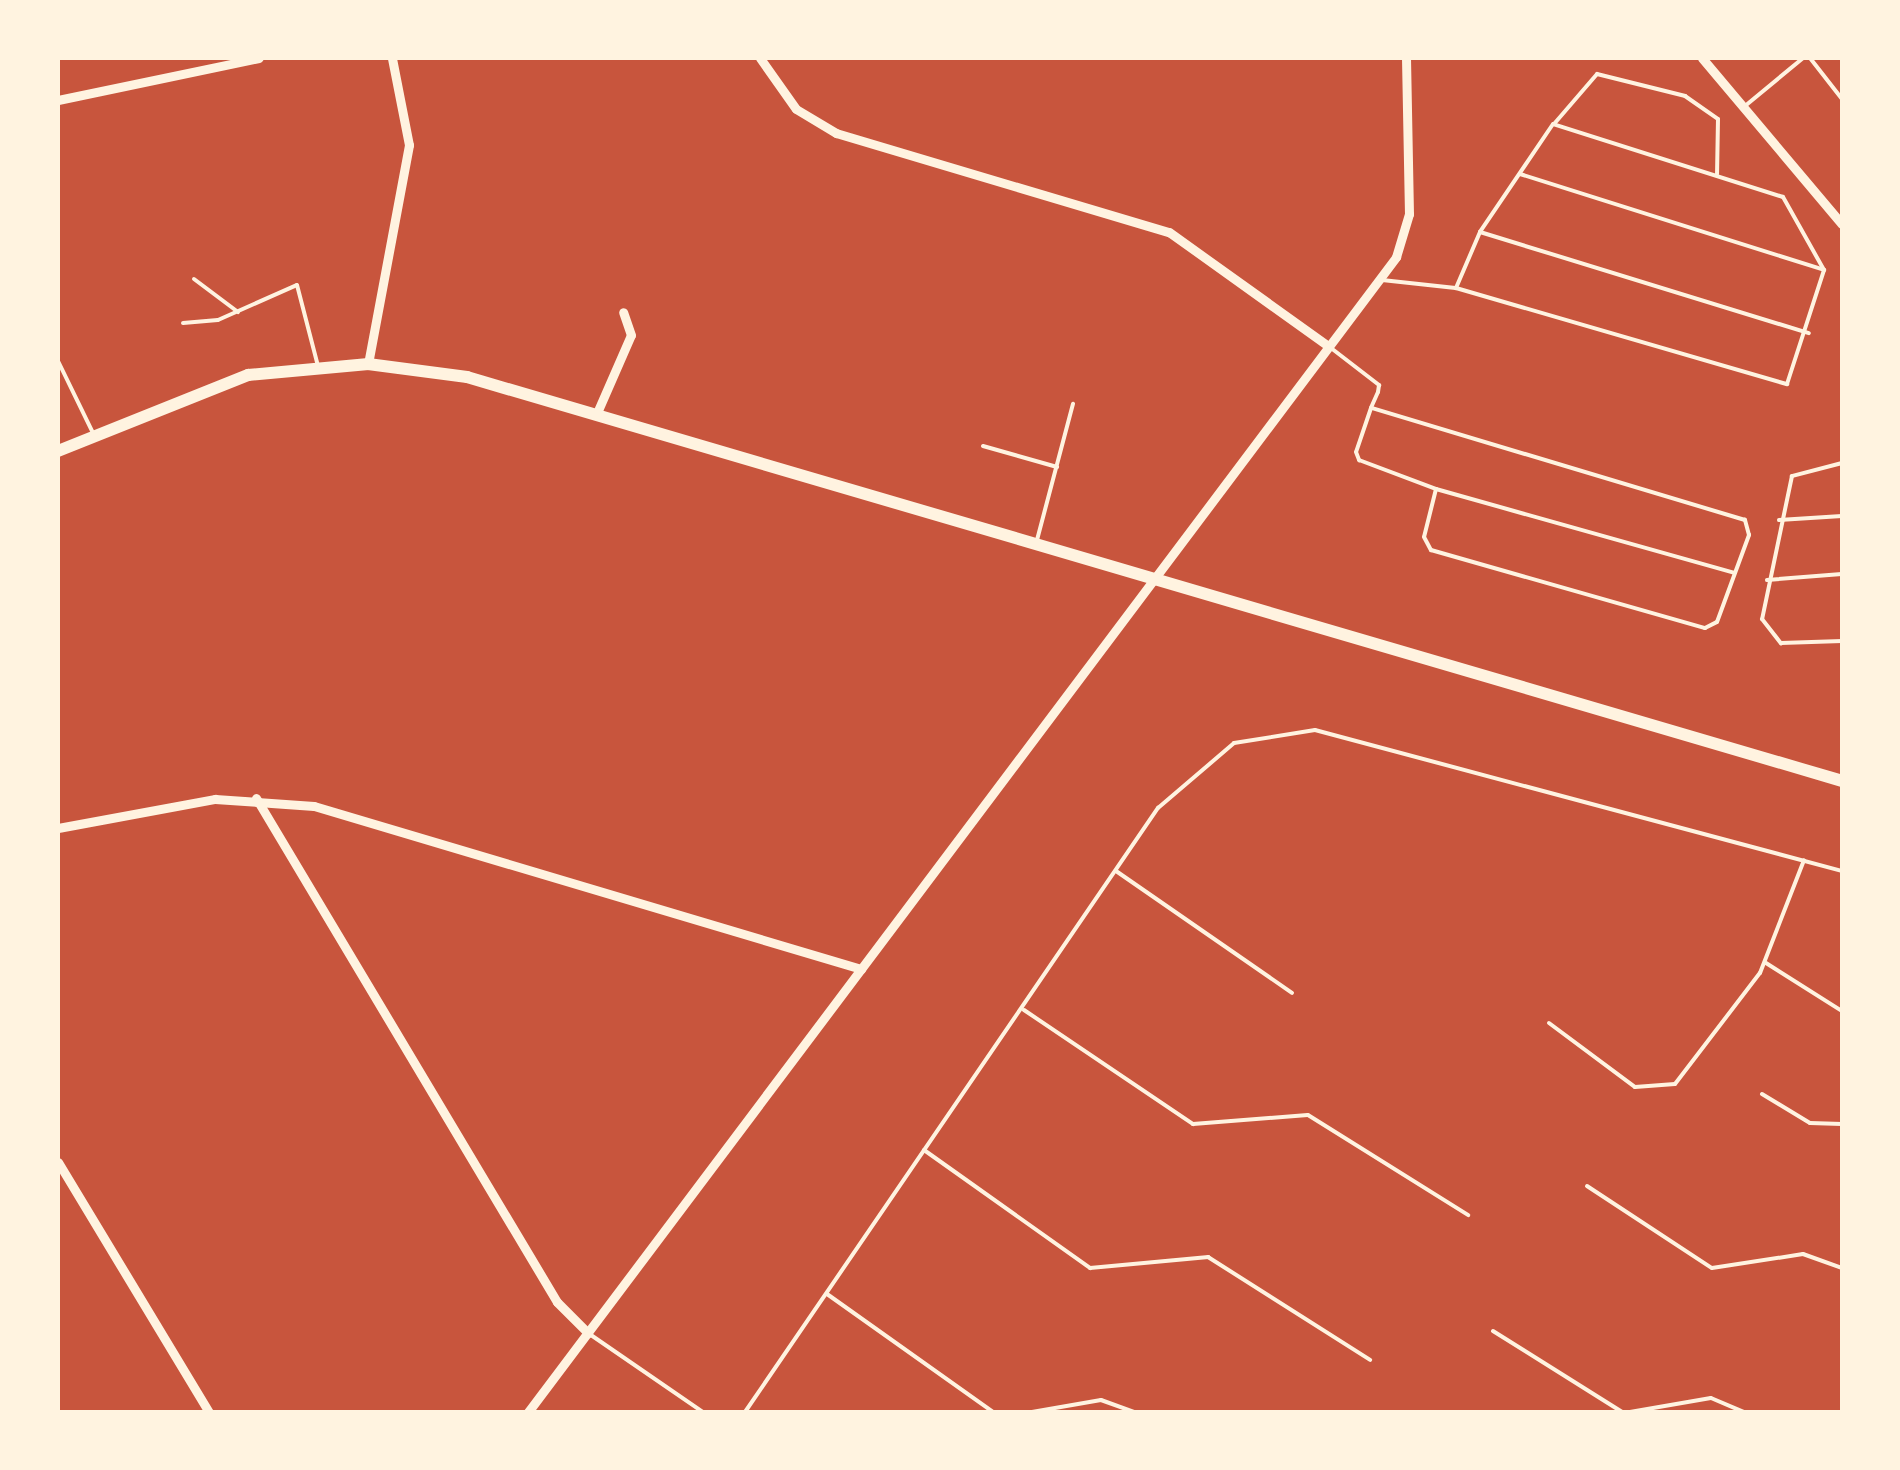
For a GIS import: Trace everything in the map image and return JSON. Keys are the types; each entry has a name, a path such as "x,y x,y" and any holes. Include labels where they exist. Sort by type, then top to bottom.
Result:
{"main road":[{"path":"58,451 206,387 318,366 368,364 468,377 1842,781"}],"street":[{"path":"58,100 259,58"},
{"path":"368,364 410,145 392,58"},
{"path":"760,58 781,94 816,123 868,146 1169,232 1328,346"},
{"path":"528,1412 1379,280 1408,228 1406,58"},
{"path":"1702,58 1841,218"},
{"path":"596,415 632,335 623,312"},
{"path":"58,828 256,798 314,806 860,968"},
{"path":"256,798 557,1302 588,1333"},
{"path":"58,1162 209,1412"}],"lane":[{"path":"1744,107 1806,58 1842,98"},
{"path":"1456,288 1480,232 1553,124 1597,74 1684,96 1718,119 1717,174"},
{"path":"1379,280 1456,288 1781,384 1798,375 1824,270 1791,202 1717,174 1553,124"},
{"path":"1520,174 1824,270"},
{"path":"1480,232 1809,333"},
{"path":"194,279 238,312"},
{"path":"183,323 238,312 302,288 318,366"},
{"path":"1328,346 1378,381 1358,460 1436,490 1734,574"},
{"path":"58,362 93,433"},
{"path":"1036,544 1073,404"},
{"path":"1370,408 1737,515 1750,530 1709,628 1471,562 1425,542 1436,490"},
{"path":"983,446 1057,467"},
{"path":"1842,464 1794,472 1778,520 1766,580 1770,638 1842,641"},
{"path":"1778,520 1842,516"},
{"path":"1766,580 1842,574"},
{"path":"745,1412 1182,779 1234,744 1288,729 1842,871"},
{"path":"1548,1023 1636,1087 1664,1090 1694,1066 1765,963 1804,860"},
{"path":"1116,871 1292,993"},
{"path":"1765,963 1842,1011"},
{"path":"1024,1010 1193,1124 1308,1115 1468,1216"},
{"path":"1762,1094 1810,1123 1842,1124"},
{"path":"924,1150 1090,1268 1208,1257 1370,1360"},
{"path":"1587,1186 1712,1268 1803,1254 1842,1268"},
{"path":"827,1294 994,1412"},
{"path":"1493,1331 1622,1412"},
{"path":"588,1333 703,1412"},
{"path":"1630,1412 1712,1398 1744,1412"},
{"path":"1032,1412 1101,1400 1134,1412"}]}
